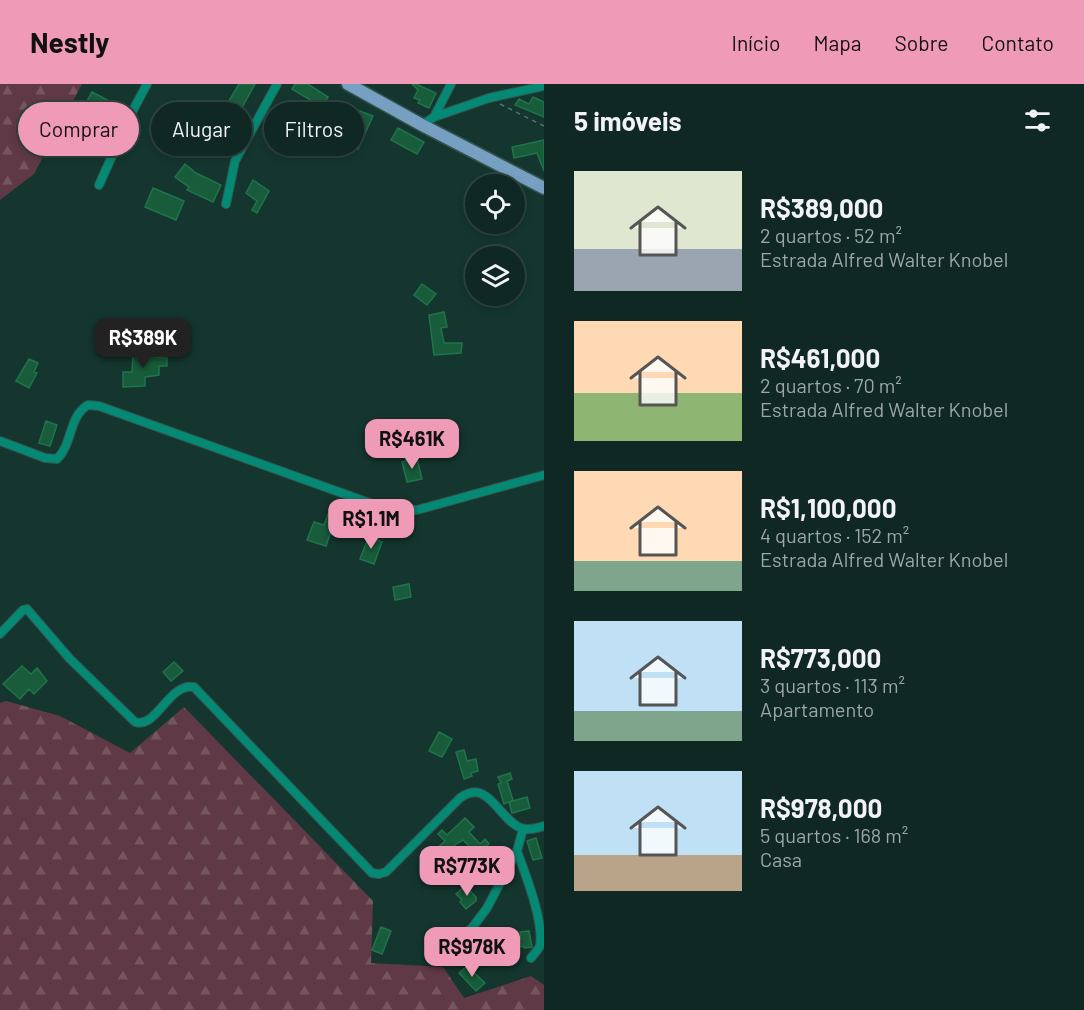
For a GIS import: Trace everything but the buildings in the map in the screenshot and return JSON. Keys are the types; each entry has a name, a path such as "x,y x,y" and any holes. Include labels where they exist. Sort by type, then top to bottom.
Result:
{"main road":[{"path":"348,84 422,125 544,187"}],"street":[{"path":"99,186 147,84"},
{"path":"226,204 235,161 277,84"},
{"path":"434,117 451,84"},
{"path":"422,125 434,117 489,98 544,86"},
{"path":"0,441 45,458 57,459 65,448 78,413 88,405 99,406 378,506 398,511 433,507 544,476"},
{"path":"0,634 23,610 27,609 70,659 135,722 148,720 179,689 189,686 199,690 376,874 386,872 460,798 471,792 486,796 516,826 532,830 544,826"},
{"path":"455,940 472,928 483,915 517,851 523,829"},
{"path":"517,851 539,916 542,934 539,948 531,957"}],"path":[{"path":"489,98 544,126"}],"green space":[{"path":"0,84 82,84 72,102 18,102 18,156 44,156 34,174 0,200"},
{"path":"6,701 60,716 130,753 184,707 373,901 371,963 443,967 464,998 531,976 544,985 544,1010 0,1010 0,703"}]}
